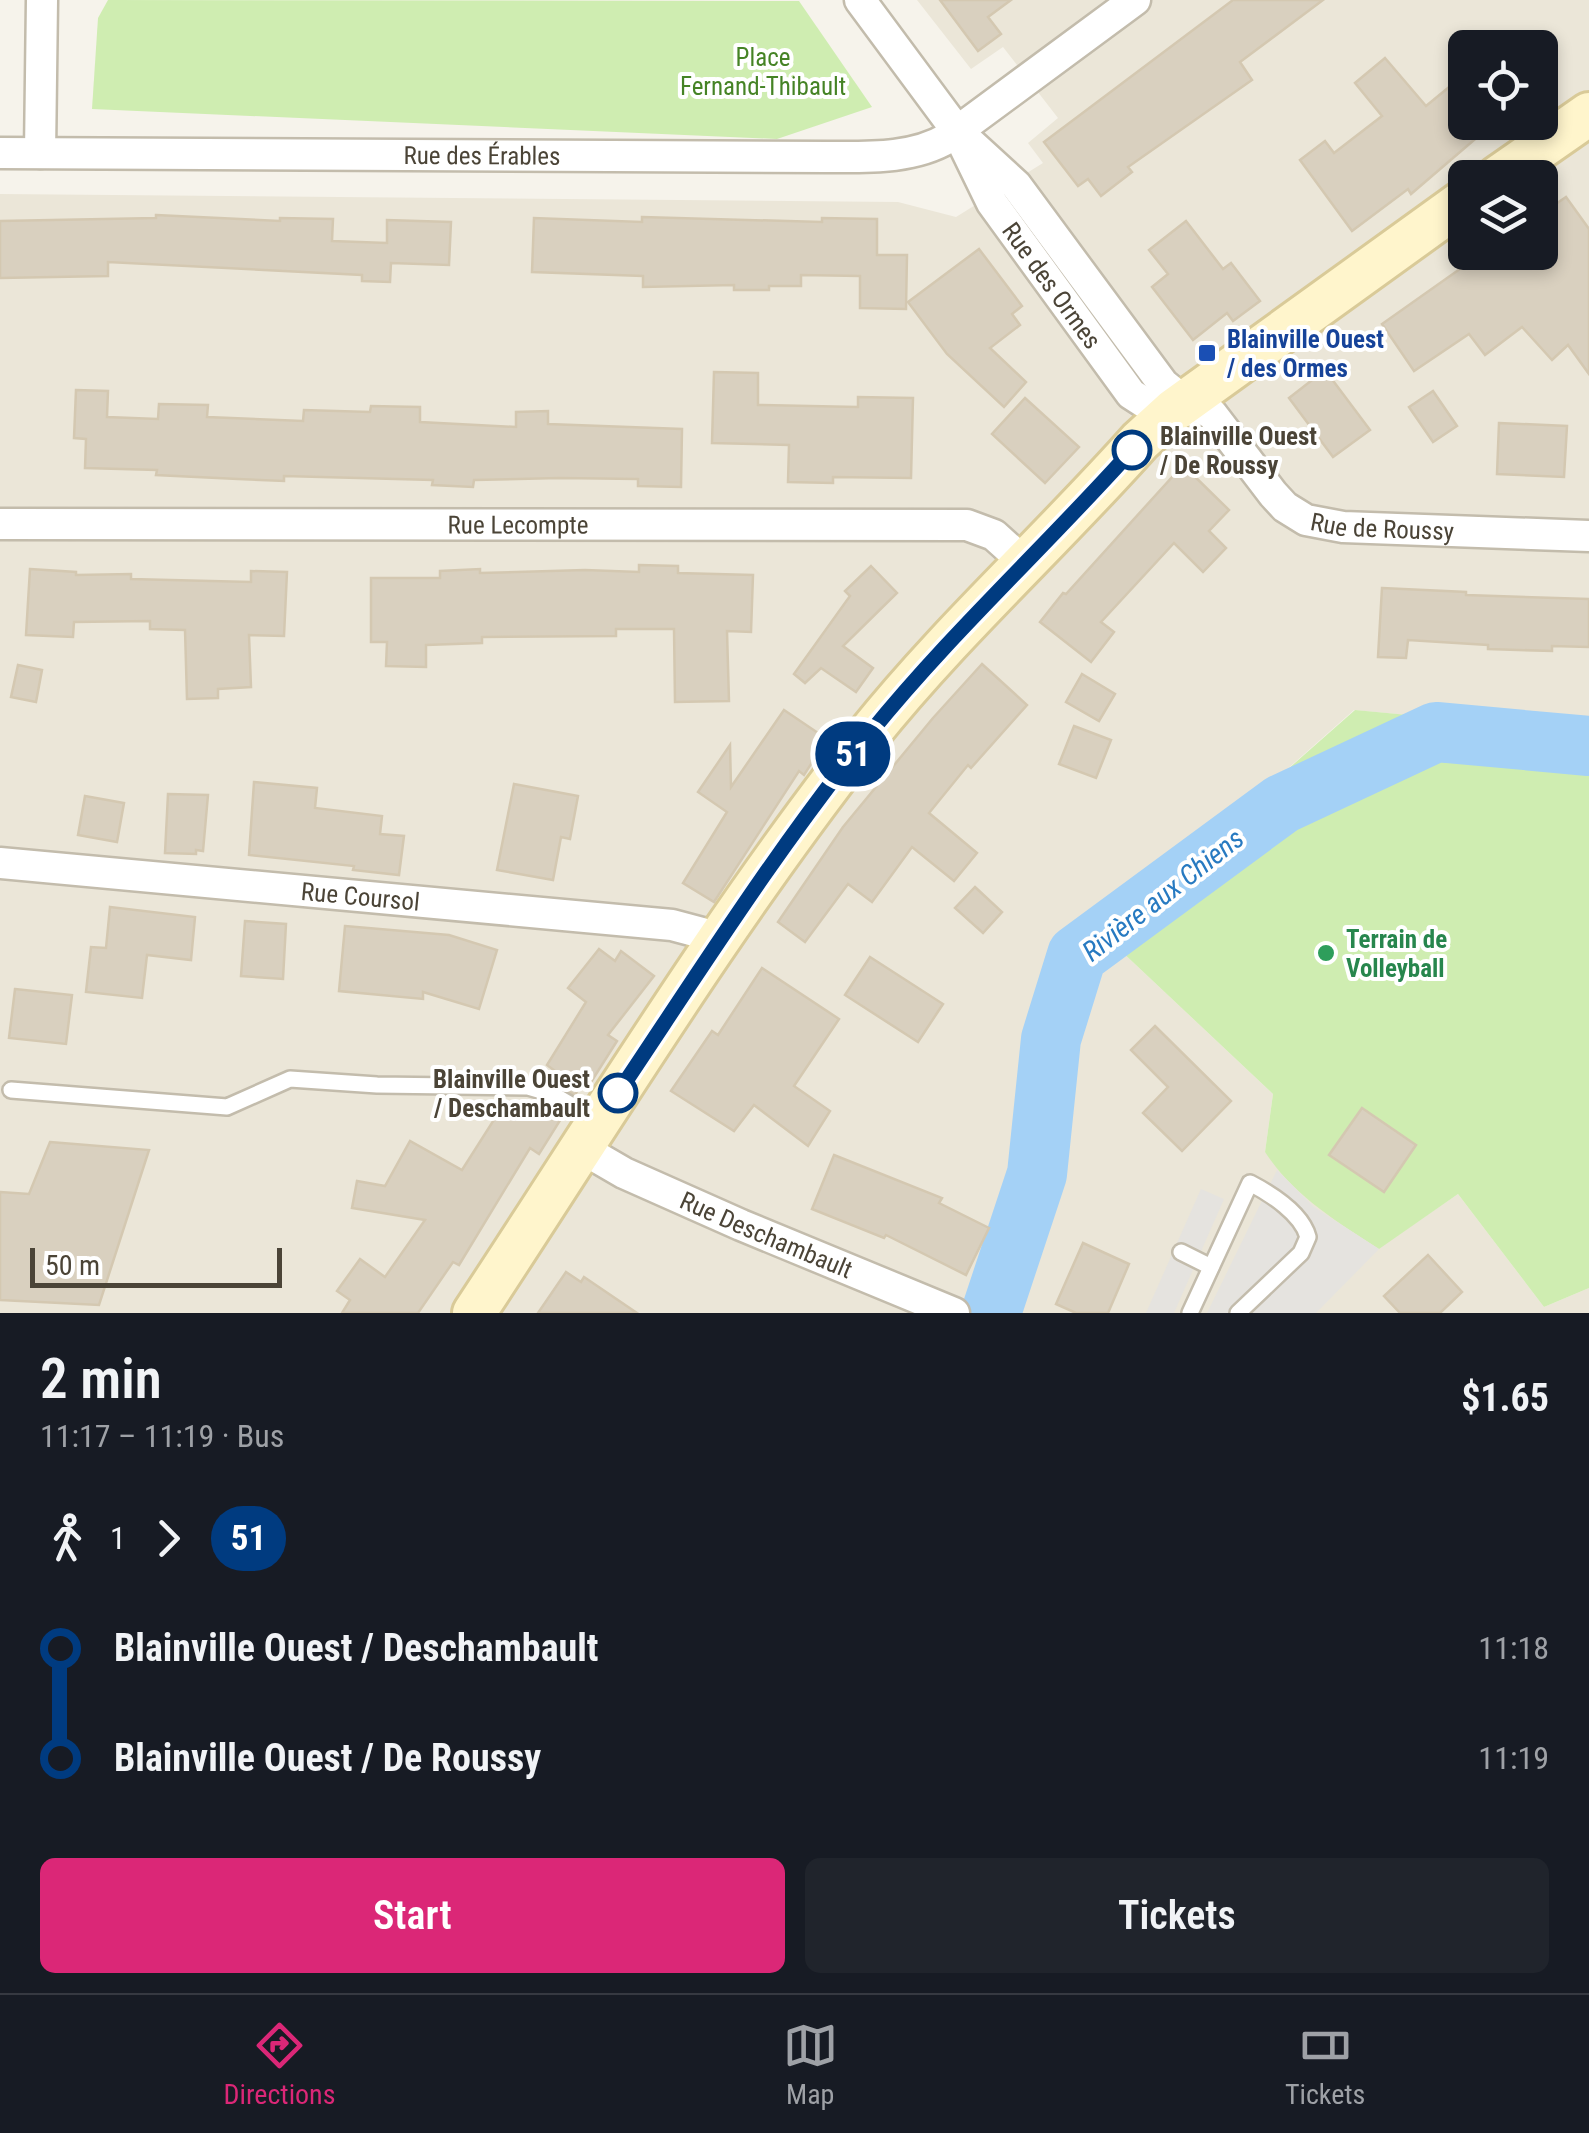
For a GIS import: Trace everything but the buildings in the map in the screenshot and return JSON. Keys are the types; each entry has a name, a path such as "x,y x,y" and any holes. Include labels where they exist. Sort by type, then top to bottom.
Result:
{"street":[{"path":"40,153 42,0"},
{"name":"Rue des Ormes","path":"860,0 958,131 992,203 1130,394 1145,403 1195,411"},
{"name":"Rue des Érables","path":"0,153 860,157 925,150 958,131 1135,0"},
{"path":"1525,160 1586,120"},
{"path":"474,1313 718,943 870,733 1024,562 1140,441 1195,411 1448,213"},
{"name":"Rue de Roussy","path":"1195,411 1285,507 1306,520 1343,528 1589,536"},
{"name":"Rue Lecompte","path":"0,524 967,526 994,534 1024,562"},
{"name":"Rue Coursol","path":"0,862 672,925 702,933 718,943"},
{"name":"Rue Deschambault","path":"590,1135 624,1173 954,1313"}],"lane":[{"path":"11,1090 227,1107 290,1079 377,1085 528,1087 552,1094 590,1135"},
{"path":"1190,1313 1250,1183 1300,1222 1308,1237 1301,1253 1238,1313"},
{"path":"1181,1252 1211,1267"}],"shaded area":[{"path":"917,0 1589,0 1589,732 1354,710 1102,933 1273,1094 1265,1152 1379,1248 1458,1194 1544,1307 1589,1288 1589,1313 0,1313 0,194 898,202 956,217 1043,163 1028,143 1058,118 1003,47 971,69"},
{"path":"1277,1170 1314,1207 1379,1249 1316,1313 1207,1313"},
{"path":"1201,1189 1224,1199 1174,1313 1146,1313"}],"green space":[{"name":"Place Fernand-Thibault","path":"108,0 799,1 872,107 777,139 92,109 98,18"},
{"path":"1355,710 1589,732 1589,1288 1544,1307 1458,1194 1379,1249 1302,1195 1265,1152 1273,1094 1102,933"}],"waterway":[{"name":"Rivière aux Chiens","path":"991,1313 1037,1174 1051,1039 1077,955 1282,804 1436,732 1589,746"}],"bus line":[{"name":"51","path":"618,1093 782,850 870,733 962,628 1132,450"}],"place":[{"name":"Blainville Ouest / des Ormes","path":"1207,353"},
{"name":"Blainville Ouest / De Roussy","path":"1132,450"},
{"name":"Terrain de Volleyball","path":"1326,953"},
{"name":"Blainville Ouest / Deschambault","path":"618,1093"}]}
